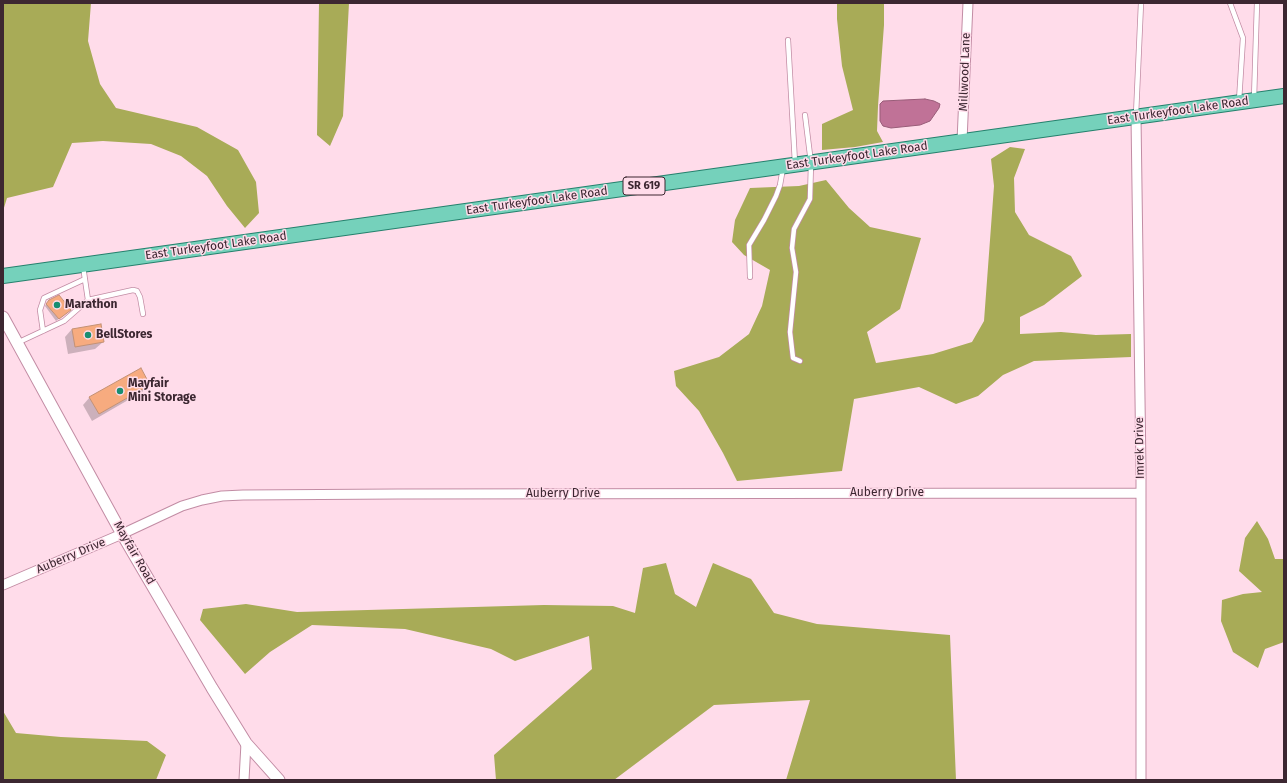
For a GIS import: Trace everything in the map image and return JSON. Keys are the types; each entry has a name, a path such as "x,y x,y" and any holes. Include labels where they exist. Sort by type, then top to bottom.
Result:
{"main road":[{"name":"East Turkeyfoot Lake Road","path":"3,276 1284,96"}],"street":[{"name":"Millwood Lane","path":"962,141 968,3"},
{"name":"Imrek Drive","path":"1136,117 1142,780"},
{"name":"Mayfair Road","path":"3,317 122,534 212,688 246,743 279,780"},
{"name":"Auberry Drive","path":"3,585 122,534 182,506 218,497 243,495 1140,493"},
{"path":"244,780 246,743"}],"lane":[{"path":"1136,117 1141,3"},
{"path":"1230,3 1243,38 1238,102"},
{"path":"1254,100 1257,3"},
{"path":"750,277 749,245 764,220 789,166 788,40"},
{"path":"800,361 793,358 790,332 796,272 792,248 794,229 810,199 811,163 805,115"},
{"path":"83,264 88,300"},
{"path":"43,331 40,310 44,298 85,279"},
{"path":"17,343 64,322 88,300 133,290 137,291 140,297 143,314"}],"green space":[{"path":"3,3 91,3 88,41 100,84 116,108 197,127 238,150 256,182 259,213 245,228 227,206 207,176 181,156 151,144 103,141 72,143 53,187 7,198 3,211"},
{"path":"319,3 349,3 343,116 330,146 317,135"},
{"path":"837,3 884,3 884,25 877,131 883,142 855,147 822,150 822,124 853,110 842,66 837,19"},
{"path":"1010,147 1025,149 1014,178 1015,212 1029,235 1071,256 1082,276 1044,305 1020,317 1020,334 1061,332 1096,335 1131,334 1131,357 1034,361 1003,375 978,396 956,404 919,387 854,399 842,471 737,481 699,411 676,386 674,371 719,357 749,334 762,306 770,270 744,255 732,242 735,220 750,188 799,186 826,180 849,208 870,227 921,238 900,309 867,332 876,363 933,354 972,342 984,321 994,186 991,159"},
{"path":"1257,521 1268,539 1275,559 1284,559 1284,642 1265,649 1258,668 1233,652 1221,621 1222,600 1243,594 1262,592 1239,571 1245,538"},
{"path":"666,563 675,594 696,607 713,563 751,579 774,613 817,624 950,635 956,780 786,780 810,700 714,705 614,780 496,780 494,755 592,669 589,636 515,661 491,649 405,629 312,625 270,652 245,674 200,620 203,609 246,604 297,612 544,605 613,606 635,613 643,568"},
{"path":"3,711 16,733 61,737 147,741 166,755 156,780 3,780"}],"shaded area":[{"path":"925,99 940,104 930,121 920,125 891,128 883,126 880,121 880,104 883,101"}],"building":[{"name":"Marathon","path":"59,295 71,310 59,319 46,304 49,300"},
{"name":"BellStores","path":"101,324 104,342 75,347 72,329"},
{"name":"Mayfair Mini Storage","path":"141,368 150,385 99,414 89,397"}],"place":[{"name":"Marathon","path":"57,305"},
{"name":"BellStores","path":"88,335"},
{"name":"Mayfair Mini Storage","path":"120,391"}]}
